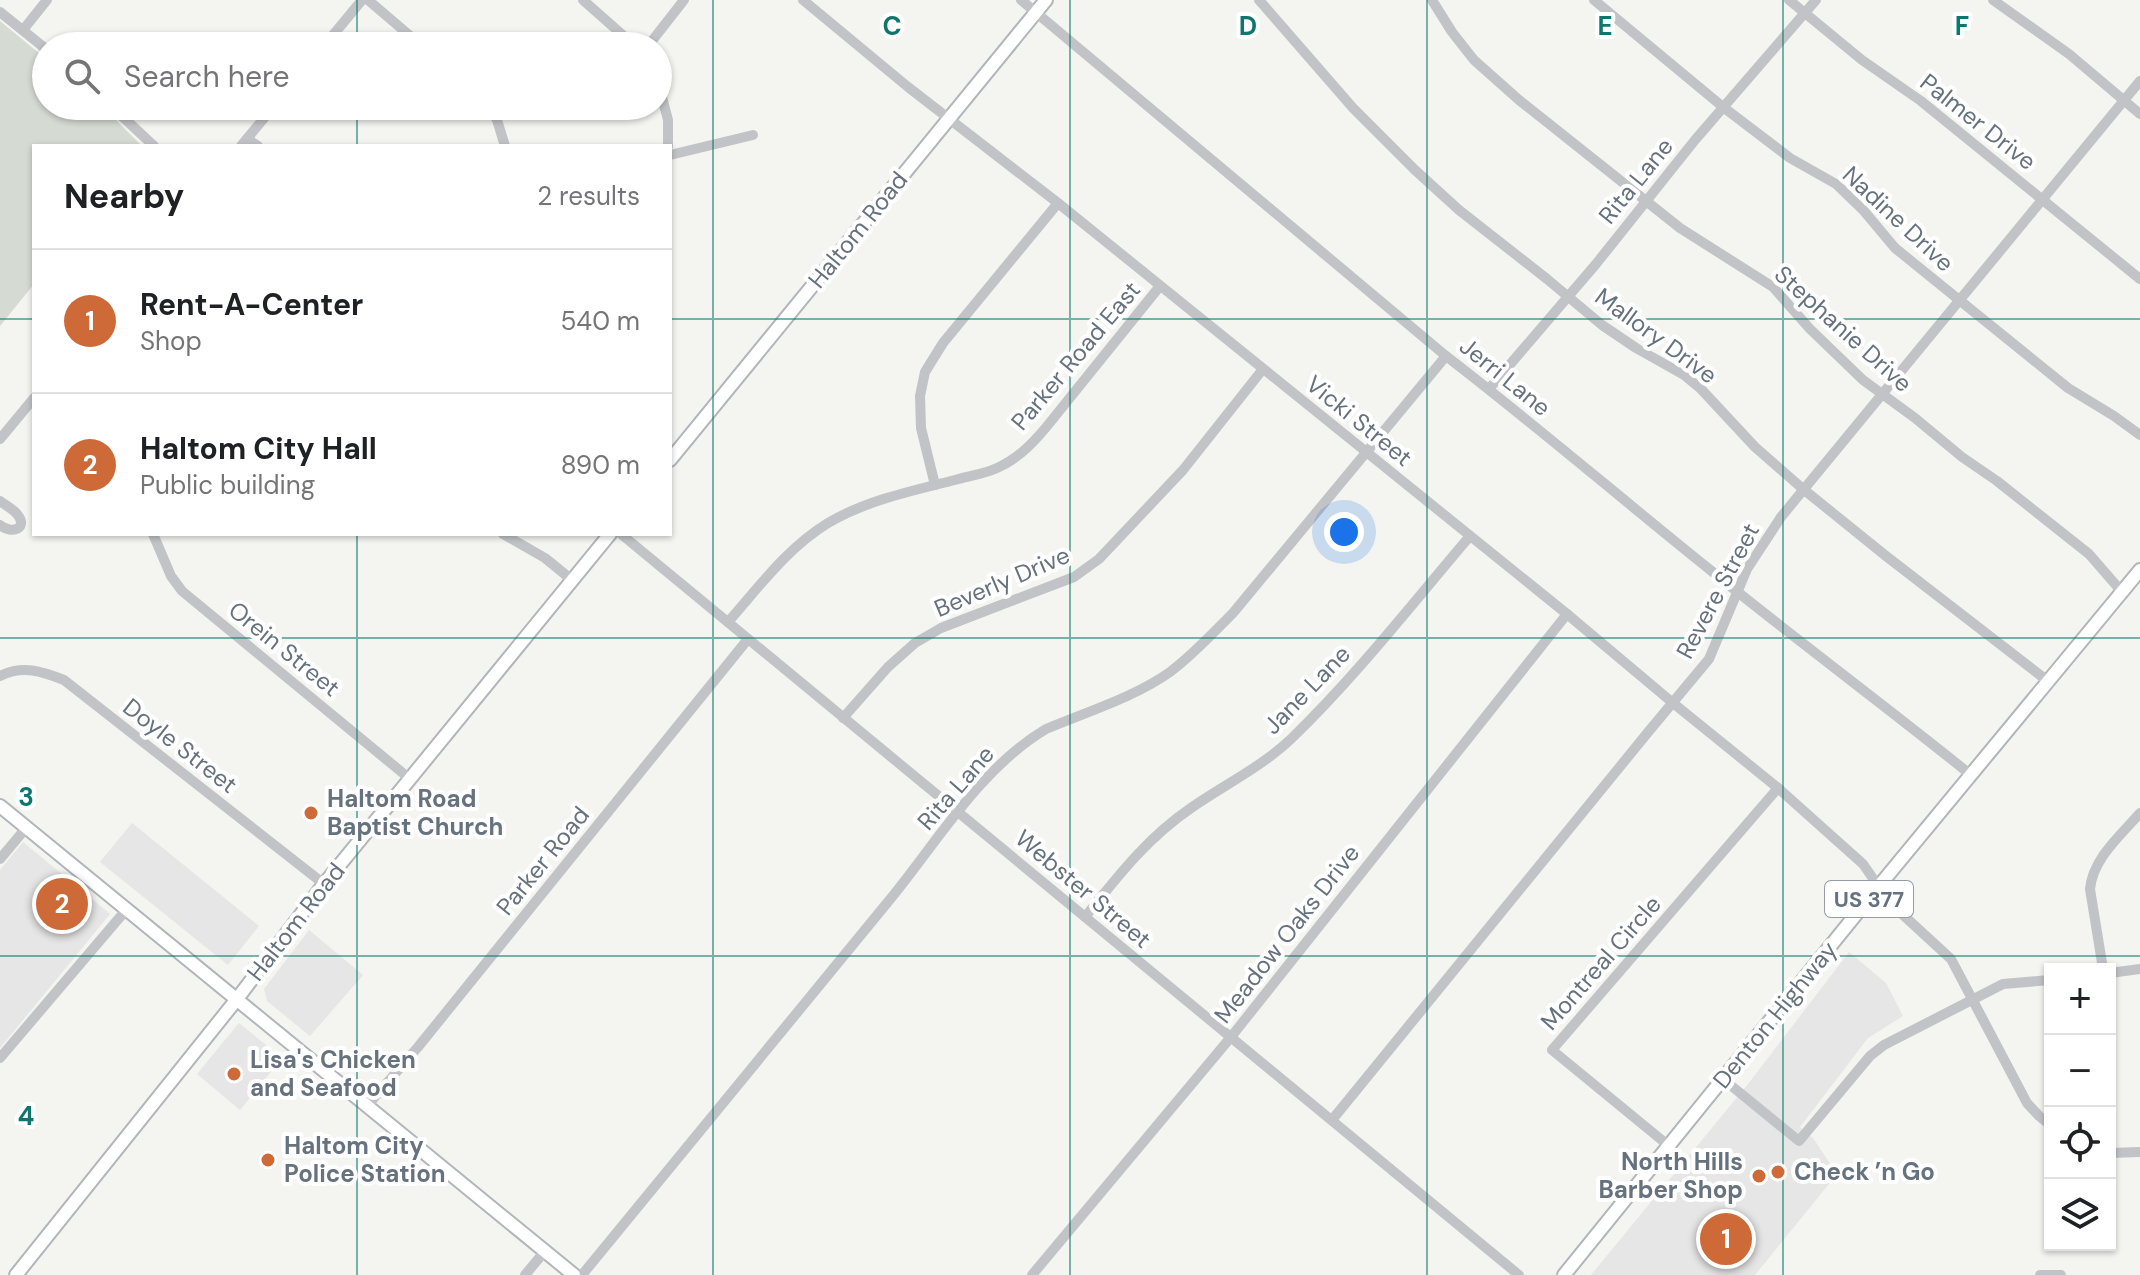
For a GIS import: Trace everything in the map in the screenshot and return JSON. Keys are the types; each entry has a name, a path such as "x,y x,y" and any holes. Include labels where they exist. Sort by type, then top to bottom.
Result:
{"main road":[{"name":"Haltom Road","path":"672,458 1046,0"},
{"name":"Haltom Road","path":"16,1275 237,999 324,884 608,536"},
{"name":"Denton Highway","path":"1564,1275 2140,570"},
{"path":"0,806 574,1275"}],"street":[{"path":"23,30 47,0"},
{"path":"336,32 365,0 405,32"},
{"path":"583,0 619,32"},
{"path":"659,32 684,0"},
{"name":"Vicki Street","path":"803,0 1567,614 1778,788 1863,864 1890,903 1951,959 2027,1103 2044,1120"},
{"name":"Jerri Lane","path":"1021,0 1446,356 1792,637 1971,775"},
{"name":"Mallory Drive","path":"1259,0 1353,108 1459,210 1602,325 1684,375 1755,447 1803,489 2049,682"},
{"name":"Stephanie Drive","path":"1432,0 1474,60 1519,100 1709,248 1773,287 1863,380 2089,554 2122,592"},
{"name":"Nadine Drive","path":"1594,0 1790,158 1836,184 1895,248 2068,388 2140,435"},
{"name":"Palmer Drive","path":"1789,0 1862,60 1921,101 2140,279"},
{"name":"Rita Lane","path":"1489,389 1816,0"},
{"path":"1993,0 2069,54 2140,114"},
{"path":"0,12 32,37"},
{"name":"Revere Street","path":"1332,1120 1709,659 1747,569 1781,517 2140,81"},
{"path":"126,120 152,144"},
{"path":"244,142 262,120"},
{"path":"497,120 504,144"},
{"path":"668,120 668,144"},
{"path":"672,155 753,135"},
{"path":"728,622 778,563 830,522 873,502 935,485 921,428 920,396 925,372 943,343 1058,203"},
{"name":"Parker Road East","path":"935,485 996,469 1035,440 1160,286"},
{"name":"Rita Lane","path":"582,1275 994,769 1046,729 1145,687 1171,671 1233,613 1446,356"},
{"name":"Beverly Drive","path":"843,718 888,667 915,643 941,628 1055,586 1099,559 1183,470 1263,369"},
{"path":"0,439 32,400"},
{"path":"0,501 19,516 21,522 19,528 13,531 7,531 0,525"},
{"name":"Orein Street","path":"154,536 171,576 182,591 410,779"},
{"path":"506,536 545,558 572,580"},
{"name":"Webster Street","path":"623,536 1519,1275"},
{"name":"Jane Lane","path":"1085,917 1150,840 1192,807 1290,741 1349,678 1470,536"},
{"name":"Meadow Oaks Drive","path":"1032,1275 1231,1037 1567,614"},
{"name":"Parker Road","path":"367,1106 748,639"},
{"name":"Doyle Street","path":"0,676 27,669 64,680 324,884"},
{"name":"Montreal Circle","path":"1669,1146 1552,1050 1778,788"},
{"path":"2102,963 2090,889 2091,878 2105,854 2140,813"},
{"path":"0,859 26,828"},
{"path":"0,1058 126,910"},
{"path":"2116,972 2140,969"},
{"path":"1723,1079 1799,1141 1870,1056 1884,1045 2003,984 2044,981"},
{"path":"2116,1153 2140,1152"},
{"path":"525,1275 545,1251"},
{"path":"2040,1275 2061,1275"}],"shaded area":[{"path":"0,21 32,47 32,120 116,120 140,144 32,144 32,286 0,326"},
{"path":"132,823 259,926 228,965 100,862"},
{"path":"23,842 110,914 0,1048 0,870"},
{"path":"309,930 363,975 310,1036 267,1001 264,989"},
{"path":"1849,952 1886,983 1903,1016 1868,1038 1800,1127 1813,1138 1837,1174 1755,1275 1591,1275 1748,1084"},
{"path":"239,1023 282,1058 240,1110 197,1074"}],"place":[{"name":"Haltom Road Baptist Church","path":"311,813"},
{"name":"Haltom City Hall","path":"62,904"},
{"name":"Lisa's Chicken and Seafood","path":"234,1074"},
{"name":"Haltom City Police Station","path":"268,1160"},
{"name":"Check ’n Go","path":"1778,1172"},
{"name":"North Hills Barber Shop","path":"1759,1176"},
{"name":"Rent-A-Center","path":"1726,1239"}]}
